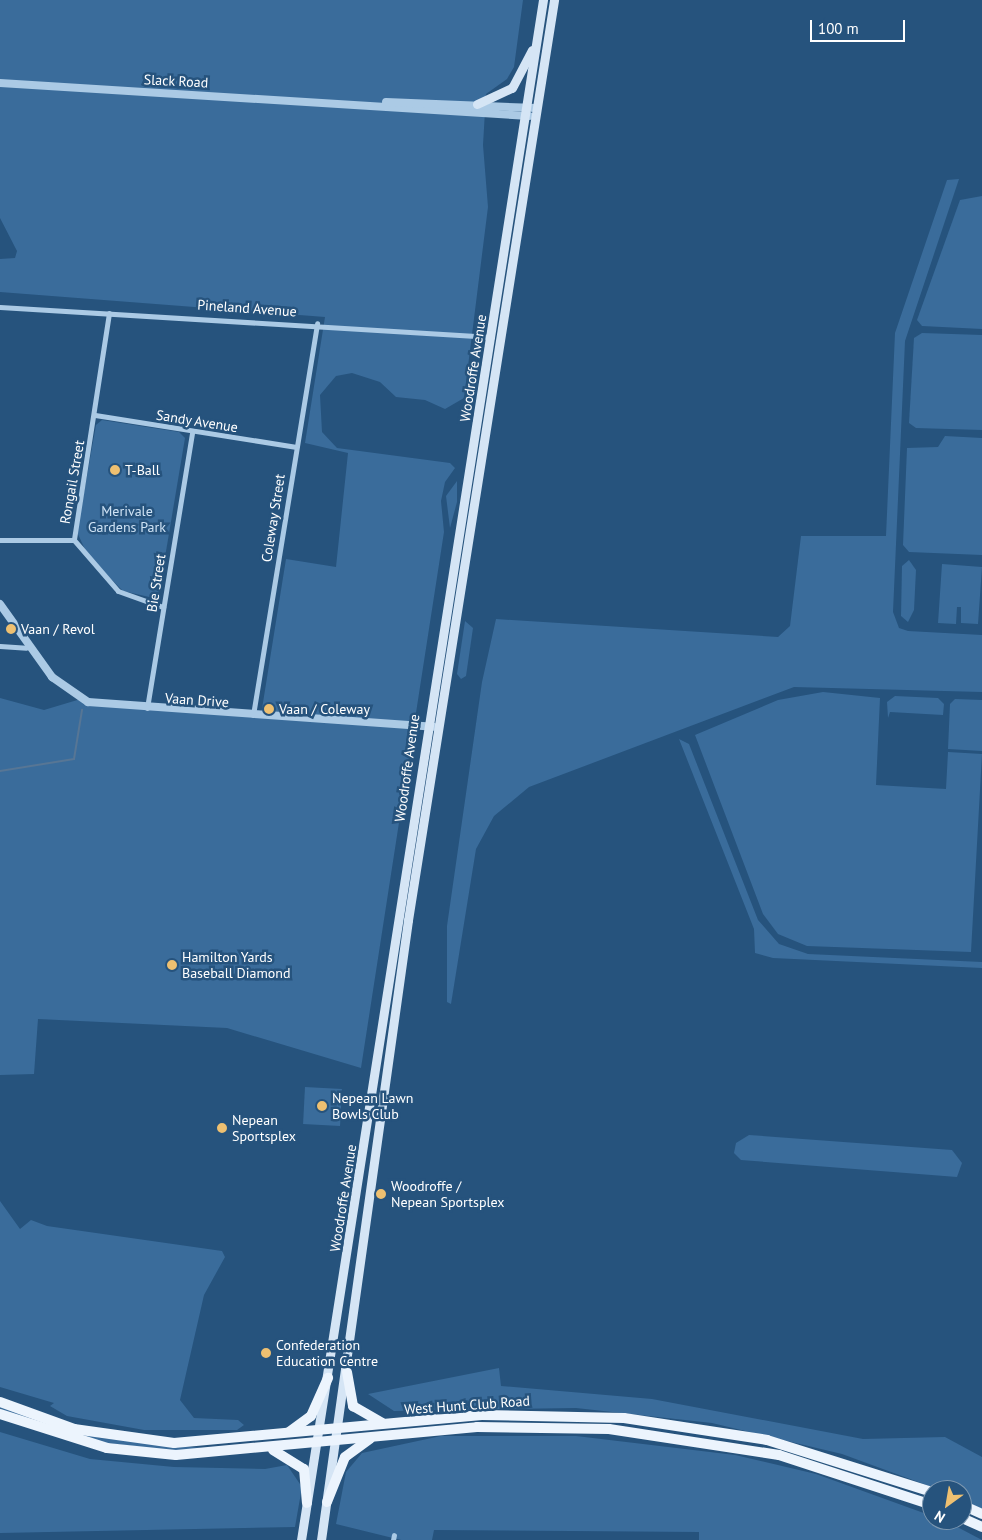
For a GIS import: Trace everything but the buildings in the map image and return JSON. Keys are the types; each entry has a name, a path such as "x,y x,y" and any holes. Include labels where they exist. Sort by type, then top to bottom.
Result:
{"main road":[{"name":"Woodroffe Avenue","path":"301,1540 350,1241 428,726 492,337 524,111 543,0"},
{"name":"Woodroffe Avenue","path":"321,1540 339,1429 363,1242 439,727 554,0"},
{"path":"477,104 512,88 535,46"},
{"path":"350,1241 363,1242"},
{"path":"347,1372 353,1406 387,1424"},
{"path":"286,1434 311,1416 328,1378"},
{"name":"West Hunt Club Road","path":"0,1402 74,1428 132,1440 200,1443 387,1424 537,1414 690,1426 805,1450 922,1489"},
{"name":"West Hunt Club Road","path":"0,1414 75,1440 140,1453 176,1455 270,1449 501,1426 658,1434 779,1455 922,1502"},
{"path":"327,1502 345,1457 372,1438"},
{"path":"270,1449 295,1460 304,1469 307,1503"}],"street":[{"name":"Slack Road","path":"0,83 351,104 536,112"},
{"name":"Slack Road","path":"351,104 477,104 524,111"},
{"name":"Pineland Avenue","path":"0,307 317,323 492,337"},
{"name":"Rongail Street","path":"109,313 95,415 74,540 118,591 163,607"},
{"name":"Coleway Street","path":"253,717 317,323"},
{"name":"Sandy Avenue","path":"95,415 192,432 296,447"},
{"name":"Bie Street","path":"147,709 192,432"},
{"path":"0,540 74,540"},
{"name":"Vaan Drive","path":"0,604 26,648 62,687 88,702 147,709 253,717 439,727"},
{"path":"0,646 26,648"}],"green space":[{"path":"0,0 523,0 514,67 507,79 486,94 483,145 488,207 464,398 445,409 425,400 396,397 380,382 352,373 336,376 320,395 322,432 337,448 450,463 455,468 445,482 441,501 444,532 361,1068 227,1028 38,1019 34,1074 0,1075 0,698 44,710 84,698 261,715 286,559 336,567 348,453 305,443 325,317 0,292 0,259 15,258 17,251 0,218"},
{"path":"959,179 905,341 893,612 899,628 908,631 982,635 982,692 794,687 529,787 494,816 476,849 451,1004 447,1002 447,926 482,682 496,619 778,637 790,626 801,536 886,536 895,333 947,180"},
{"path":"982,196 982,329 922,326 917,320 960,200"},
{"path":"922,333 982,335 982,430 916,428 909,423 914,338"},
{"name":"Merivale Gardens Park","path":"102,420 179,432 185,438 158,599 123,591 88,556 77,532 96,425"},
{"path":"945,436 982,438 982,555 909,552 903,545 907,448 938,447"},
{"path":"457,481 457,502 450,528 446,496"},
{"path":"909,560 916,570 914,610 908,622 901,616 902,566"},
{"path":"942,564 982,567 978,624 961,623 961,607 957,607 956,624 938,623"},
{"path":"465,621 473,628 466,676 461,679 457,674"},
{"path":"823,692 880,698 876,785 946,789 948,752 982,754 971,952 807,946 778,934 763,914 695,735 778,700"},
{"path":"895,696 938,698 944,704 943,715 890,712 888,718 887,702"},
{"path":"955,699 982,700 982,751 948,749 950,704"},
{"path":"679,739 689,744 758,920 779,944 808,954 982,962 982,968 773,958 755,953 754,929"},
{"name":"Nepean Lawn Bowls Club","path":"305,1087 342,1089 340,1126 303,1124"},
{"path":"749,1135 952,1150 962,1163 957,1177 741,1160 734,1153 736,1143"},
{"path":"0,1201 20,1229 31,1220 47,1226 222,1251 225,1257 204,1295 180,1400 194,1418 238,1420 244,1425 237,1430 144,1430 67,1416 50,1406 54,1403 0,1387"},
{"path":"499,1368 501,1386 652,1399 863,1439 945,1437 982,1457 982,1509 972,1504 972,1480 922,1480 922,1483 842,1454 712,1423 576,1408 394,1411 368,1394"},
{"path":"0,1406 100,1438 202,1448 177,1451 97,1442 0,1411"},
{"path":"0,1432 90,1459 174,1467 265,1469 287,1465 302,1487 295,1527 0,1533"},
{"path":"441,1436 576,1436 735,1455 816,1474 922,1512 922,1530 963,1530 982,1540 699,1540 699,1532 434,1530 432,1540 401,1540 336,1524 346,1472 362,1453"}],"waterway":[{"path":"0,771 74,759 82,710"}],"place":[{"name":"T-Ball","path":"115,470"},
{"name":"Vaan / Revol","path":"11,629"},
{"name":"Vaan / Coleway","path":"269,709"},
{"name":"Hamilton Yards Baseball Diamond","path":"172,965"},
{"name":"Nepean Lawn Bowls Club","path":"322,1106"},
{"name":"Nepean Sportsplex","path":"222,1128"},
{"name":"Woodroffe / Nepean Sportsplex","path":"381,1194"},
{"name":"Confederation Education Centre","path":"266,1353"}]}
